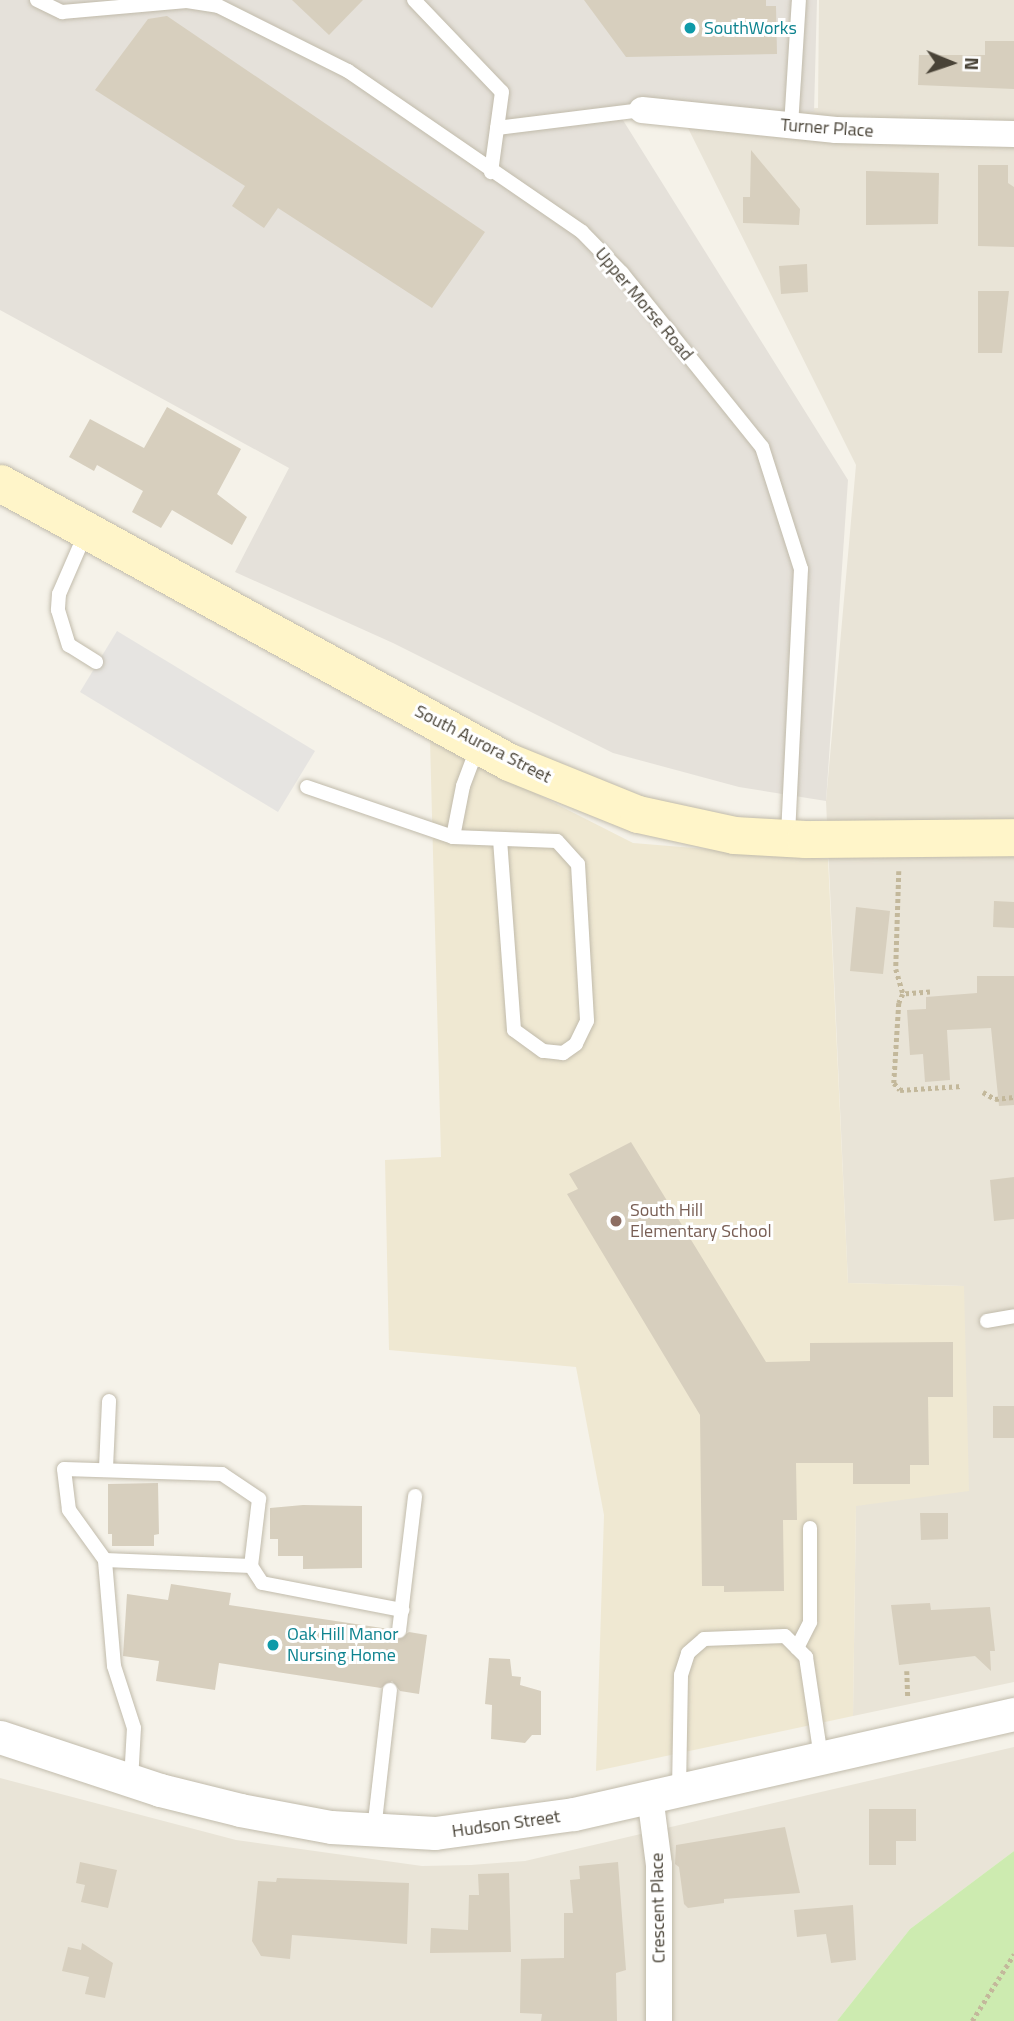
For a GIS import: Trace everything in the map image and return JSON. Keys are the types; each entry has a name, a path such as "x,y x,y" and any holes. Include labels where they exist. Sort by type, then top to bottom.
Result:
{"main road":[{"name":"South Aurora Street","path":"0,483 479,745 638,814 734,835 788,838 1014,837"}],"street":[{"name":"Turner Place","path":"642,110 792,126 1014,134"},
{"name":"Hudson Street","path":"0,1737 131,1781 240,1810 374,1830 435,1833 492,1828 665,1793 1014,1714"},
{"name":"Crescent Place","path":"659,2021 659,1864 665,1793"}],"lane":[{"name":"Upper Morse Road","path":"37,0 62,12 187,1 218,6 348,71 491,172 582,232 622,273 762,446 800,569 788,838"},
{"path":"792,126 799,0"},
{"path":"417,3 502,92 491,172"},
{"path":"497,128 642,110"},
{"path":"87,531 59,594 58,610 69,645 96,662"},
{"path":"453,837 463,786 479,745"},
{"path":"307,786 453,837 500,841 557,841 578,864 587,1021 576,1044 563,1053 535,1047 514,1030 500,841"},
{"path":"987,1321 1014,1316"},
{"path":"106,1468 109,1401"},
{"path":"131,1781 134,1728 114,1666 105,1560 69,1510 64,1469 106,1468 222,1474 258,1499 251,1566 261,1583 401,1610"},
{"path":"398,1631 415,1496"},
{"path":"797,1648 810,1622 810,1528"},
{"path":"105,1560 251,1566"},
{"path":"665,1793 677,1706 688,1653 704,1639 785,1636 806,1657 815,1691 821,1757"},
{"path":"374,1830 390,1690"}],"path":[{"path":"899,871 896,969 903,994 899,1003 894,1083 900,1090 962,1086"},
{"path":"903,994 930,992"},
{"path":"983,1093 995,1099 1014,1097"},
{"path":"907,1671 908,1696"},
{"path":"972,2021 1014,1954"}],"shaded area":[{"name":"SouthWorks","path":"0,0 817,0 814,112 616,109 848,480 826,801 739,787 613,753 393,643 235,572 289,468 0,310"},
{"path":"819,0 1014,0 1014,1682 853,1716 856,1506 964,1286 848,1283 826,801 856,465 681,114 818,108"},
{"path":"117,631 315,751 278,812 80,692"},
{"name":"South Hill Elementary School","path":"430,740 633,843 828,859 848,1283 964,1286 969,1491 856,1506 853,1716 596,1771 604,1515 576,1367 389,1350 385,1160 441,1157"},
{"path":"1014,1747 1014,1851 910,1929 837,2021 0,2021 0,1778 236,1840 422,1866 471,1865 525,1861"}],"green space":[{"path":"1014,1851 1014,2021 837,2021 910,1929"}],"building":[{"path":"292,0 363,0 329,35"},
{"name":"SouthWorks","path":"584,0 766,0 766,6 776,6 777,54 626,57"},
{"path":"167,16 485,232 432,308 278,208 264,228 232,206 245,186 95,90 148,19"},
{"path":"985,41 1014,41 1014,89 918,85 919,55 985,55"},
{"path":"751,150 800,209 799,225 743,223 743,197 750,197"},
{"path":"978,165 1008,165 1008,183 1014,187 1014,247 978,246"},
{"path":"866,171 939,173 938,224 866,225"},
{"path":"807,264 808,292 781,294 779,266"},
{"path":"978,291 1009,291 1002,353 978,353"},
{"path":"167,407 241,449 217,494 247,517 232,545 172,510 161,528 132,512 143,491 97,465 94,471 69,457 90,419 144,448"},
{"path":"994,901 1014,902 1014,928 993,927"},
{"path":"856,907 890,911 883,974 850,971"},
{"path":"977,976 1014,976 1014,1105 999,1106 991,1028 947,1030 950,1080 925,1082 923,1054 910,1055 907,1010 926,1009 926,997 977,993"},
{"path":"631,1142 766,1362 810,1361 810,1343 953,1342 953,1397 928,1397 929,1465 910,1465 910,1484 853,1484 853,1463 796,1463 797,1520 783,1520 784,1591 724,1592 724,1586 702,1586 700,1415 567,1194 578,1189 569,1174"},
{"path":"1014,1177 1014,1219 994,1221 990,1180"},
{"path":"993,1406 1014,1406 1014,1438 993,1438"},
{"path":"158,1483 159,1534 154,1535 154,1546 112,1546 112,1534 108,1534 108,1484"},
{"path":"303,1505 362,1506 362,1568 303,1569 303,1556 278,1556 278,1539 270,1539 270,1508"},
{"path":"920,1513 948,1513 948,1539 921,1540"},
{"name":"Oak Hill Manor Nursing Home","path":"171,1584 231,1593 229,1605 389,1629 397,1640 409,1632 427,1635 419,1694 400,1691 392,1681 381,1688 219,1663 215,1690 156,1681 159,1661 123,1656 127,1594 168,1600"},
{"path":"930,1603 931,1610 990,1607 995,1651 990,1651 991,1671 975,1656 899,1665 891,1605"},
{"path":"489,1658 510,1659 512,1676 521,1677 520,1685 541,1691 541,1735 532,1735 525,1743 491,1739 492,1705 485,1704"},
{"path":"869,1809 916,1809 916,1841 896,1841 896,1865 869,1865"},
{"path":"785,1827 800,1893 724,1899 724,1903 688,1908 684,1904 679,1867 675,1864 676,1845"},
{"path":"80,1862 117,1870 108,1908 81,1902 85,1885 76,1883"},
{"path":"618,1862 626,1970 616,1973 617,2021 541,2021 542,2014 520,2013 521,1959 564,1958 564,1913 573,1913 570,1880 580,1879 579,1866"},
{"path":"509,1873 511,1952 430,1953 431,1928 468,1930 469,1895 479,1895 478,1874"},
{"path":"277,1878 409,1883 407,1944 292,1935 290,1959 261,1956 252,1941 258,1881 276,1882"},
{"path":"853,1905 856,1960 831,1963 826,1934 797,1937 794,1910"},
{"path":"82,1943 113,1963 105,1998 85,1994 89,1977 62,1971 68,1947 81,1950"}],"place":[{"name":"SouthWorks","path":"690,28"},
{"name":"South Hill Elementary School","path":"616,1221"},
{"name":"Oak Hill Manor Nursing Home","path":"273,1645"}]}
